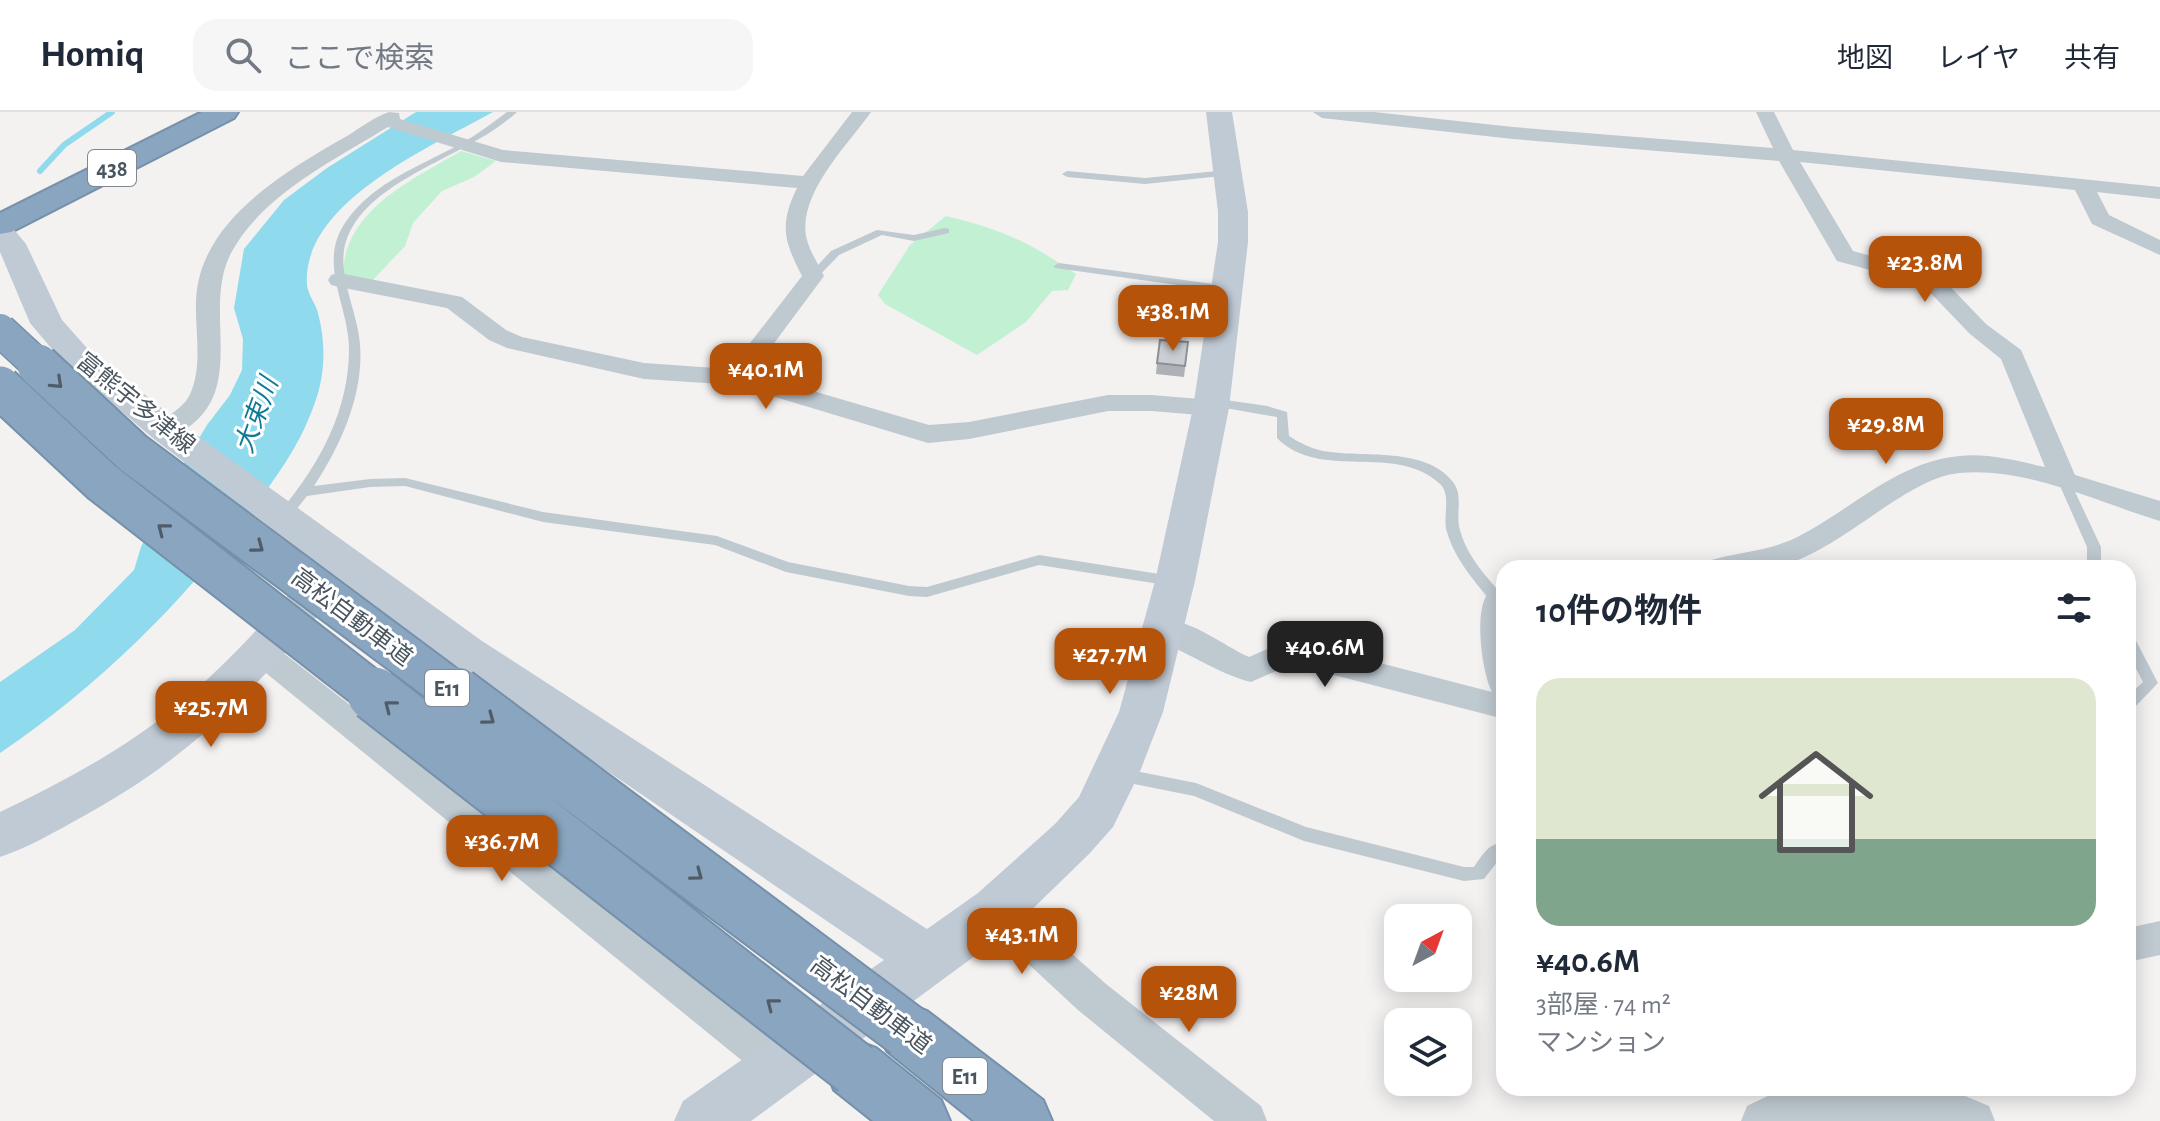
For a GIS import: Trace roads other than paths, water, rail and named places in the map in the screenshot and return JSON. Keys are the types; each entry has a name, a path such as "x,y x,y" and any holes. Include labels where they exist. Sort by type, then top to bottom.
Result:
{"highway":[{"name":"438","path":"0,208 194,112"},
{"name":"438","path":"0,225 224,112"},
{"name":"高松自動車道","path":"0,330 133,453 907,1031 1022,1121"},
{"name":"高松自動車道","path":"0,387 102,482 920,1121"}],"street":[{"path":"172,434 201,404 207,388 210,367 204,319 208,288 213,269 226,245 281,188 392,117 365,112"},
{"path":"737,377 813,276 797,243 795,229 810,183 835,144 862,112"},
{"path":"720,1116 781,1067 996,910 1072,839 1096,812 1116,774 1141,712 1175,581 1211,405 1229,289 1233,212 1221,147 1219,112"},
{"path":"1322,112 1787,157 1857,161 2160,193"},
{"path":"1765,112 1787,157 1845,256 1930,279 1978,329 2012,355 2063,479"},
{"path":"389,121 456,144 536,160 810,183"},
{"path":"2082,184 2100,219 2160,248"},
{"name":"富熊宇多津線","path":"0,232 15,251 47,323 74,354 172,434 288,507 342,560 467,653 927,959"},
{"path":"339,280 454,302 469,310 495,335 515,343 644,371 737,377 928,434 960,431 1095,404 1211,405"},
{"path":"1773,560 1789,555 1914,479 1938,468 1963,464 2063,479 2160,511"},
{"path":"0,836 121,772 194,718 261,652 342,560"},
{"path":"1160,630 1178,634 1239,667 1251,670 1279,656 1303,655 1496,705"},
{"path":"261,652 781,1067"},
{"path":"996,910 1092,997 1246,1121"},
{"path":"2136,943 2160,938"},
{"path":"1762,1121 1794,1104 1888,1096"},
{"path":"1917,1096 1974,1121"}],"lane":[{"path":"288,507 348,405 355,372 355,344 339,280 340,243 347,227 362,207 412,170 513,112"},
{"path":"1067,174 1145,181 1228,173"},
{"path":"813,276 835,253 881,232 914,238 945,231"},
{"path":"1059,266 1229,289"},
{"path":"1211,405 1267,410 1283,415 1283,438 1303,449 1348,460 1404,461 1443,479 1453,493 1451,521 1455,536 1469,565 1496,594"},
{"path":"2063,479 2094,547 2094,560"},
{"path":"288,507 370,483 405,482 532,515 717,541 786,567 909,591 941,589 1039,560 1175,581"},
{"path":"2136,654 2151,683 2136,697"},
{"path":"1116,774 1196,790 1304,834 1464,874 1478,874 1496,850"}],"water":[{"name":"大束川","path":"416,112 493,112 375,180 347,203 325,228 311,255 307,285 321,326 322,376 311,413 286,461 228,541 138,640 71,700 0,753 0,682 75,630 134,570 141,547 169,488 207,425 230,395 242,370 243,339 234,308 244,249 284,200 327,168"}],"waterway":[{"path":"40,171 64,145 112,112"}]}
